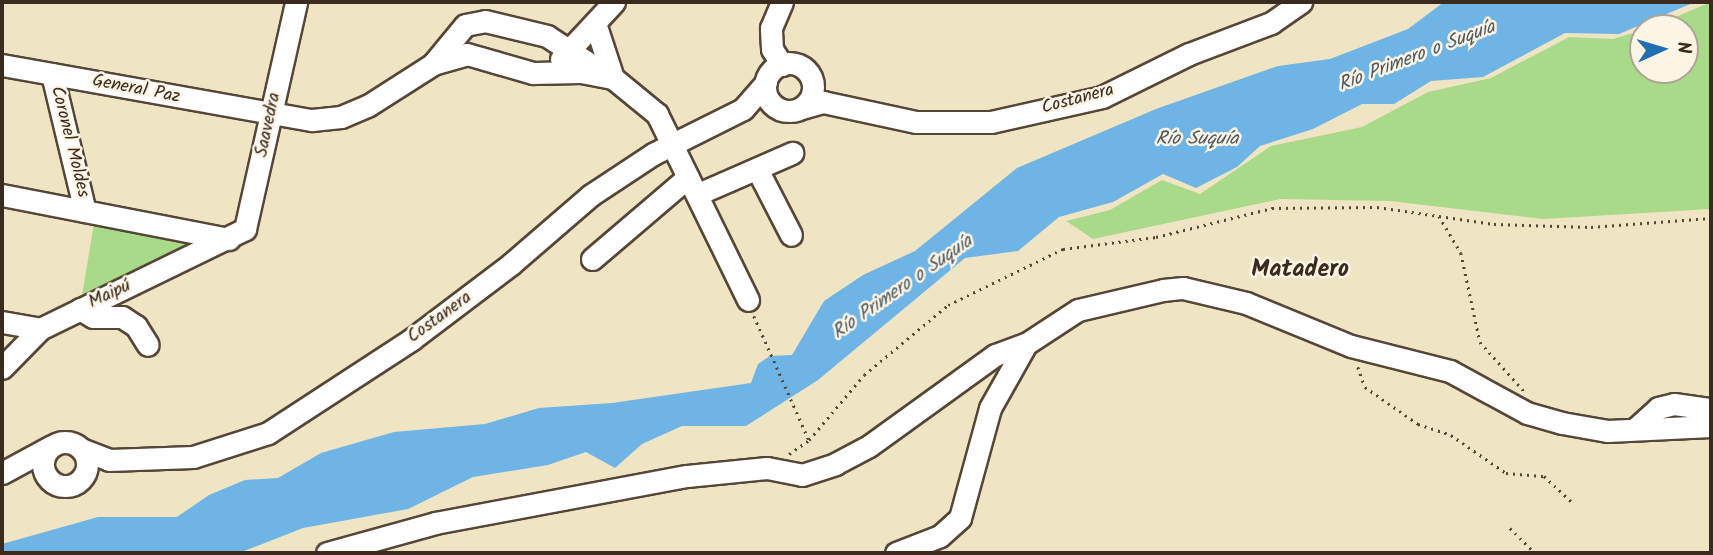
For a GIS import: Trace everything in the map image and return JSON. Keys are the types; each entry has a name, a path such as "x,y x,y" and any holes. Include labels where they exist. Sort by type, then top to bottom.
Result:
{"street":[{"name":"Saavedra","path":"229,239 248,221 296,2"},
{"path":"549,75 614,2"},
{"path":"782,2 771,28 772,48 782,65"},
{"name":"Costanera","path":"743,108 802,108 815,103 837,103 916,121 991,122 1101,97 1189,54 1271,23 1301,2"},
{"path":"433,64 452,36 465,25 485,21 528,28 613,78 657,114 748,300"},
{"path":"594,23 613,78"},
{"path":"433,64 477,54 549,75 581,72 613,78"},
{"name":"General Paz","path":"2,65 271,116 312,120 341,117 392,93 433,64"},
{"name":"Costanera","path":"50,447 70,442 109,460 193,457 244,443 282,425 412,339 511,264 591,195 673,143 743,108 782,65 804,68 812,81 837,103"},
{"name":"Coronel Moldes","path":"52,74 85,211"},
{"path":"802,108 811,96 812,81"},
{"path":"766,83 768,98 779,109"},
{"path":"592,259 693,186 757,169 792,153"},
{"path":"757,169 792,235"},
{"path":"2,195 229,239"},
{"name":"Maipú","path":"2,368 40,329 229,239"},
{"path":"327,553 512,508 687,476 768,468 802,475 835,464 869,446 995,355 1026,344 1078,310 1183,288 1246,303 1351,346 1450,371 1527,413 1598,430 1711,426"},
{"path":"80,309 93,317 122,317 136,326 148,345"},
{"path":"2,322 40,329"},
{"path":"896,553 940,536 960,518 993,400 1026,344"},
{"path":"1635,429 1658,408 1674,404 1711,409"},
{"path":"8,472 50,447"},
{"path":"50,447 43,467 50,480"},
{"path":"81,449 87,461 84,476"},
{"path":"8,472 50,480 64,486 109,460"}],"path":[{"path":"768,468 809,440 864,375 948,304 1063,249 1156,237 1272,208 1377,207 1494,224 1591,226 1711,218"},
{"path":"1439,216 1461,253 1480,342 1550,419"},
{"path":"748,300 809,440"},
{"path":"1351,346 1365,387 1386,402 1418,424 1451,435 1506,473 1544,476 1574,504"},
{"path":"1510,528 1535,553"},
{"path":"1687,553 1711,552"}],"green space":[{"path":"1711,2 1711,209 1543,219 1390,201 1280,199 1093,239 1066,221 1110,210 1162,180 1200,194 1271,146 1362,127 1428,92 1491,78 1569,37 1613,39 1629,34 1629,84 1699,84 1699,14 1683,14"},
{"path":"94,223 186,240 182,248 82,296"}],"water":[{"name":"Río Suquía","path":"1444,2 1695,2 1666,14 1629,14 1629,30 1619,34 1565,33 1483,77 1431,81 1394,104 1362,104 1313,129 1260,146 1237,167 1196,188 1163,174 1113,202 1059,217 1018,251 965,258 818,380 746,426 682,426 642,444 615,468 586,452 548,465 473,477 408,509 303,528 239,553 2,553 2,544 98,517 177,517 209,495 245,480 278,478 321,453 394,432 485,424 539,408 612,403 751,383 758,364 770,356 792,355 824,301 863,275 915,251 1017,168 1156,109 1278,66 1330,59 1408,29"}],"district":[{"name":"Matadero","path":"1300,270"}],"water label":[{"name":"Río Primero o Suquía","path":"1417,57"},
{"name":"Río Primero o Suquía","path":"903,288"}]}
